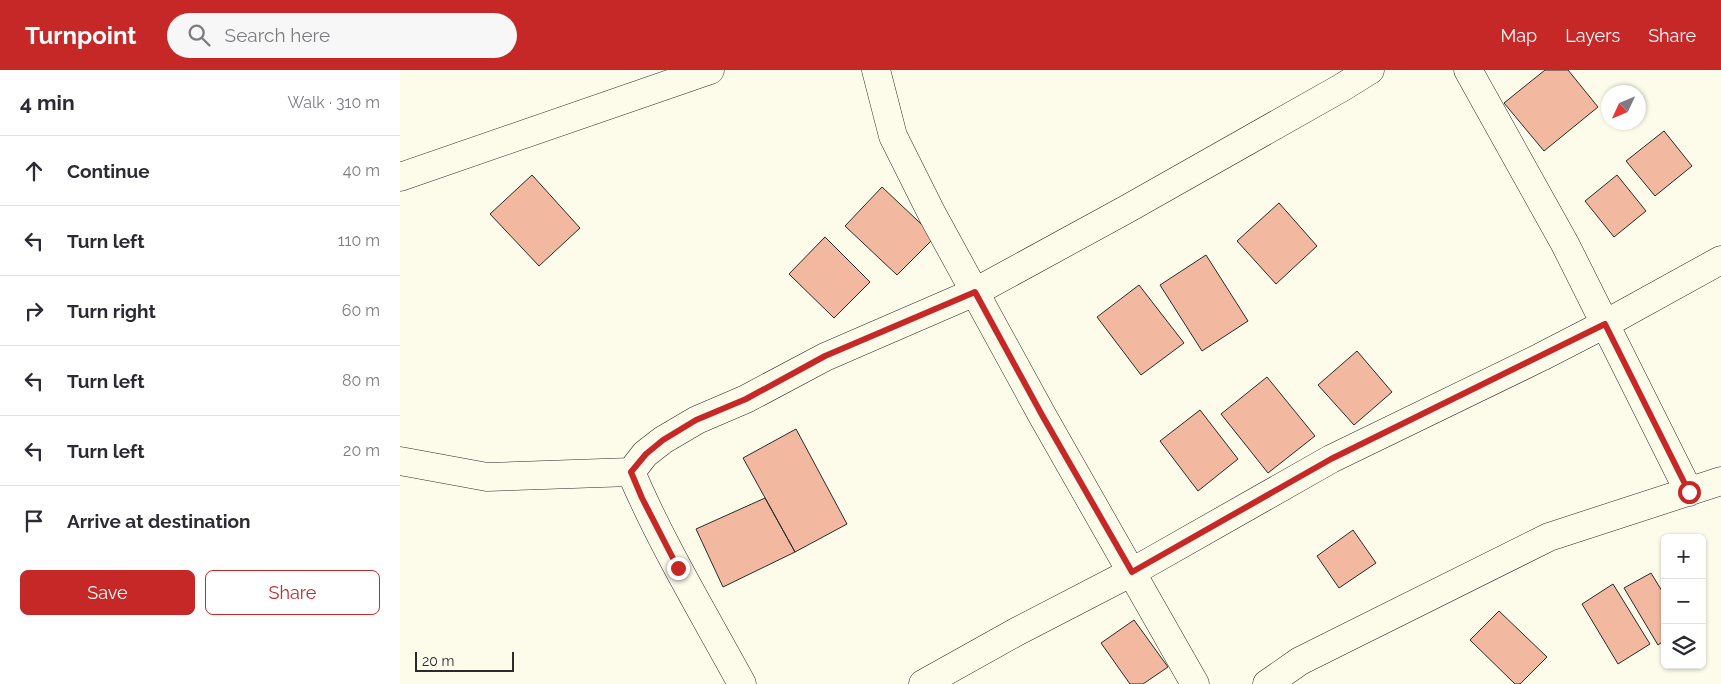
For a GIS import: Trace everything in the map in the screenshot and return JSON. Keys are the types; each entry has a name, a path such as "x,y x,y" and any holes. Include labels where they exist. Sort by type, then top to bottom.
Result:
{"street":[{"path":"400,177 710,70"},
{"path":"876,70 893,136 932,214 1042,415 1195,684"},
{"path":"400,461 487,477 631,472 646,454 657,445 696,420 746,399 825,356 975,292 1153,194 1370,70"},
{"path":"1468,70 1565,244 1689,492"},
{"path":"923,684 1018,631 1132,572 1331,459 1605,324 1721,260"},
{"path":"631,472 642,498 678,568 742,684"},
{"path":"1267,684 1300,661 1549,537 1721,482"}],"building":[{"path":"1545,70 1568,70 1598,107 1544,151 1504,103"},
{"path":"1664,131 1692,166 1655,196 1626,161"},
{"path":"532,175 580,228 539,266 490,214"},
{"path":"1617,175 1646,211 1614,237 1585,201"},
{"path":"882,187 935,237 897,275 845,226"},
{"path":"1279,203 1317,246 1276,284 1237,241"},
{"path":"825,237 870,282 834,318 789,274"},
{"path":"1206,255 1248,321 1202,351 1160,285"},
{"path":"1139,285 1184,343 1141,375 1097,317"},
{"path":"1357,351 1392,392 1354,425 1318,385"},
{"path":"1267,377 1315,436 1268,473 1221,414"},
{"path":"1200,410 1238,459 1198,491 1160,441"},
{"path":"796,429 847,524 795,552 743,458"},
{"path":"765,498 795,552 723,587 696,529"},
{"path":"1353,530 1376,563 1339,588 1317,556"},
{"path":"1651,573 1661,589 1661,643 1658,645 1624,588"},
{"path":"1613,584 1650,644 1618,664 1582,604"},
{"path":"1499,611 1547,657 1520,684 1515,684 1470,640"},
{"path":"1134,620 1168,667 1143,684 1130,684 1101,643"}],"route":[{"path":"678,568 642,498 631,472 646,454 663,440 696,420 746,399 825,356 975,292 1042,415 1132,572 1331,459 1605,324 1689,492"}]}
